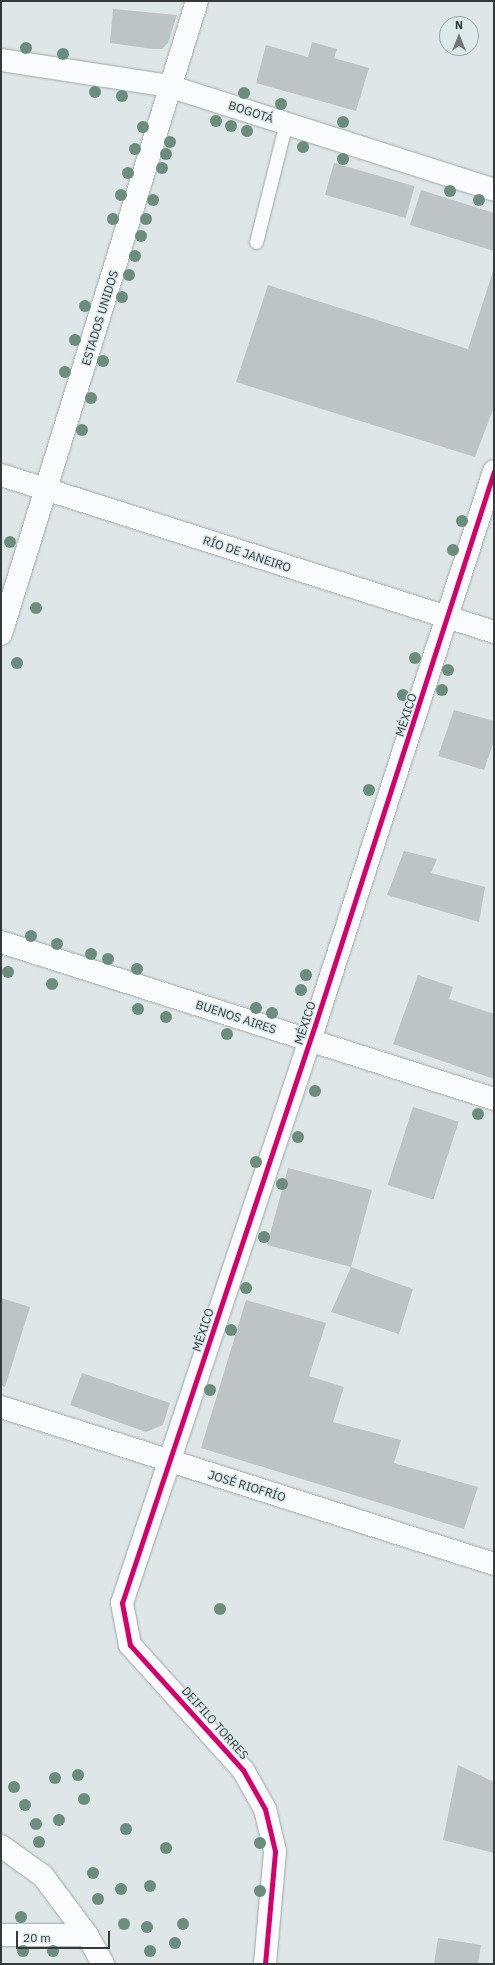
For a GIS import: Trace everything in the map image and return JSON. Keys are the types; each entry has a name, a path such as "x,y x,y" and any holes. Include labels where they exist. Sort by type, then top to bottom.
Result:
{"street":[{"name":"ESTADOS UNIDOS","path":"1,634 48,491 169,86 197,1"},
{"name":"BOGOTÁ","path":"1,60 169,86 494,190"},
{"name":"MÉXICO","path":"128,1578 169,1462 310,1040 494,471"},
{"name":"RÍO DE JANEIRO","path":"1,475 494,632"},
{"name":"BUENOS AIRES","path":"1,942 494,1099"},
{"name":"JOSÉ RIOFRÍO","path":"1,1407 169,1462 494,1564"},
{"name":"DEIFILO TORRES","path":"128,1578 122,1603 130,1645 243,1770 265,1809 275,1851 265,1964"},
{"path":"1,1846 43,1876 87,1935 103,1964"},
{"path":"1,1935 87,1935"}],"lane":[{"path":"256,242 286,123"}],"building":[{"path":"113,9 177,15 168,43 162,49 153,49 110,43"},
{"path":"312,42 337,49 334,58 369,68 356,111 256,83 266,45 308,57"},
{"path":"334,163 415,186 406,218 325,195"},
{"path":"421,190 494,213 494,251 410,225"},
{"path":"494,268 494,407 475,457 236,382 268,285 468,349"},
{"path":"454,710 494,721 494,741 484,770 438,756"},
{"path":"404,851 437,859 431,873 485,887 479,922 387,895"},
{"path":"418,975 453,987 449,999 494,1014 494,1079 393,1044"},
{"path":"413,1107 459,1122 433,1200 388,1185"},
{"path":"288,1168 372,1190 351,1267 267,1245"},
{"path":"351,1267 413,1289 399,1334 331,1312"},
{"path":"1,1298 30,1307 5,1387 1,1385"},
{"path":"246,1300 326,1323 309,1376 344,1387 333,1422 401,1440 394,1463 478,1487 464,1529 201,1448"},
{"path":"82,1373 170,1403 163,1425 146,1432 70,1405"},
{"path":"458,1765 494,1782 494,1853 443,1840"},
{"path":"438,1938 481,1945 478,1964 434,1964"}],"cycle path":[{"path":"265,1964 275,1851 265,1809 243,1770 130,1645 122,1603 315,1025 494,471"}]}
